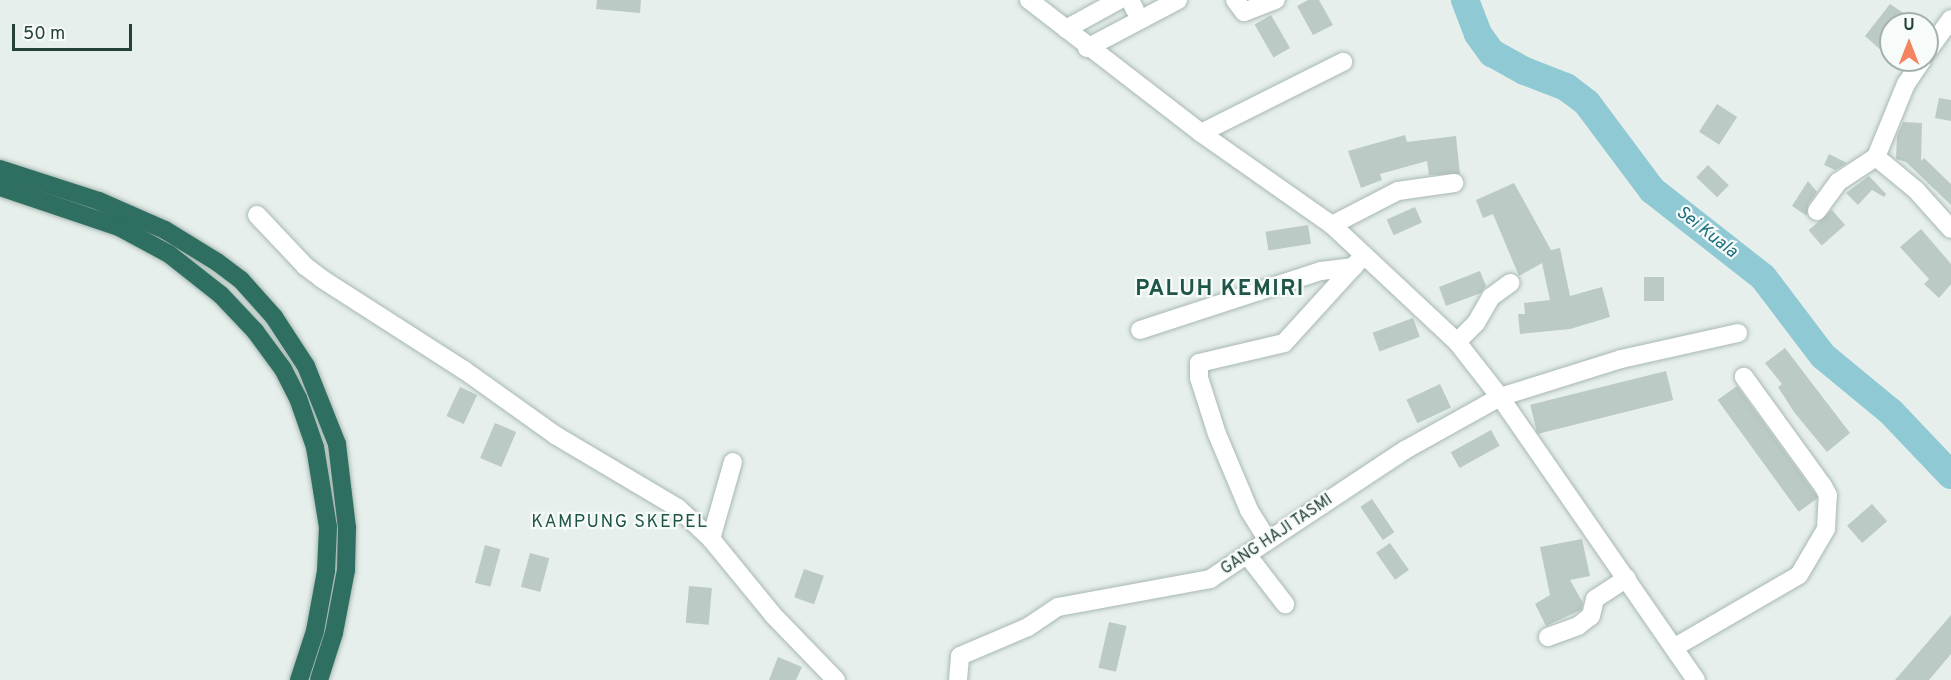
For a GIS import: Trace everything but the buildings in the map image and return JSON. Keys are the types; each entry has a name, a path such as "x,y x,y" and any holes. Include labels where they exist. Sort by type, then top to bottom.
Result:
{"highway":[{"path":"0,169 99,201 165,230 218,262 241,280 274,317 306,366 337,444 347,528 345,570 334,633 319,680"},
{"path":"0,187 119,227 169,254 221,295 255,331 283,369 298,398 315,447 328,527 326,571 315,631 299,680"}],"street":[{"path":"1029,0 1087,48 1201,133 1332,225 1359,261 1457,342 1500,397 1696,680"},
{"path":"1066,29 1119,0"},
{"path":"1087,48 1178,0"},
{"path":"1235,0 1244,12 1276,0"},
{"path":"1939,36 1951,19"},
{"path":"1201,133 1343,62"},
{"path":"1817,211 1838,182 1876,157 1906,84 1914,72"},
{"path":"1876,157 1916,190 1951,229"},
{"path":"1332,225 1398,192 1454,183"},
{"path":"256,215 305,266 322,279 464,370 555,435 678,508 711,539 774,615 836,680"},
{"path":"1140,330 1321,271 1359,261"},
{"path":"1268,539 1249,510 1218,434 1199,378 1199,363 1284,343 1359,261"},
{"path":"1457,342 1476,323 1491,297 1510,283"},
{"name":"GANG HAJI TASMI","path":"958,680 960,657 1028,627 1058,607 1209,579 1248,556 1268,539 1405,450 1500,397 1621,359 1738,333"},
{"path":"1675,647 1799,575 1826,529 1828,495 1744,377"},
{"path":"711,539 733,462"},
{"path":"1248,556 1285,604"},
{"path":"1548,638 1591,616 1595,599 1627,579"}],"waterway":[{"name":"Sei Kuala","path":"1465,0 1478,34 1492,53 1525,71 1566,87 1587,103 1652,190 1763,277 1823,356 1891,412 1951,475"}],"district":[{"name":"PALUH KEMIRI","path":"1220,290"},
{"name":"KAMPUNG SKEPEL","path":"620,523"}]}
